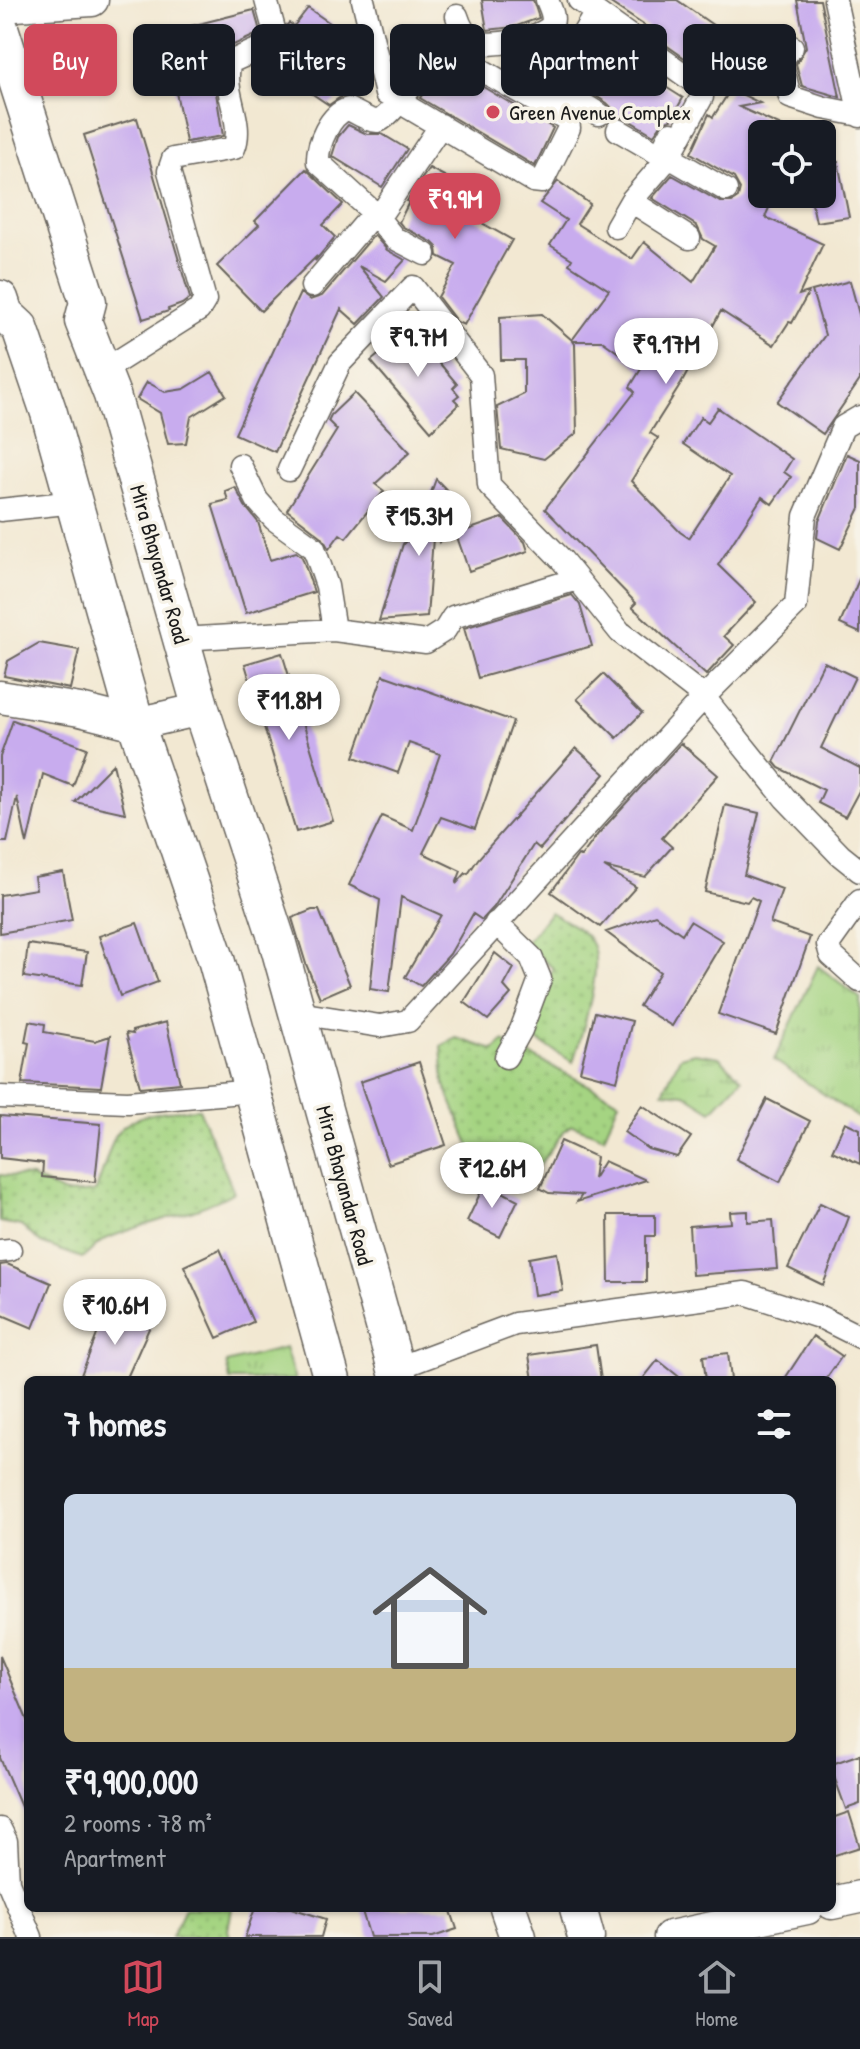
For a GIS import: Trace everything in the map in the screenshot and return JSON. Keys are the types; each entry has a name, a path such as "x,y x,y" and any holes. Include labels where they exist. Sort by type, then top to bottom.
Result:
{"main road":[{"name":"Mira Bhayandar Road","path":"0,28 88,302 83,321 104,370 201,709 277,940 397,1374"},
{"path":"0,75 83,321"},
{"path":"0,268 10,313 49,413 136,724 216,959 331,1376"},
{"path":"509,1912 518,1937"},
{"path":"579,1912 586,1937"}],"street":[{"path":"0,6 92,0"},
{"path":"104,370 199,310 205,300 169,171 173,159 234,148 238,137 226,75 230,62 268,45 275,33 266,0"},
{"path":"363,0 386,94 398,102 533,181 542,182 569,128 568,120 447,50 436,51 398,102 382,120 375,121 348,109 340,111 320,142 318,162 374,213 394,238 425,254"},
{"path":"457,16 465,33 485,45 543,35 552,28 554,18 547,0"},
{"path":"790,96 860,116 835,0"},
{"path":"587,15 556,80 558,89 599,114"},
{"path":"616,227 631,201 669,157 702,97 700,86 667,61"},
{"path":"618,130 656,152 662,150 691,93 667,76"},
{"path":"312,286 374,213 383,211 441,125"},
{"path":"669,157 726,190"},
{"path":"631,201 689,238"},
{"path":"289,470 347,354 413,287 481,375 489,485 577,579 620,632 704,697 785,798 840,855 860,871"},
{"path":"298,1013 380,1026 408,1021 704,697 796,605 805,516 843,427 860,417"},
{"path":"240,465 257,500 274,519 314,548 327,586 334,630"},
{"path":"0,510 75,502"},
{"path":"181,639 334,630 426,642 445,630 453,617 577,579"},
{"path":"0,697 80,710 136,724 201,709"},
{"path":"860,900 828,945 831,955 860,981"},
{"path":"496,923 531,957 540,979 521,1030 506,1057"},
{"path":"0,1097 128,1102 253,1091"},
{"path":"397,1374 515,1324 745,1293 822,1318 860,1337"},
{"path":"2,1838 6,1889 31,1937"},
{"path":"836,1902 860,1897"},
{"path":"670,1937 788,1912"}],"green space":[{"path":"550,912 582,932 594,952 594,982 573,1062 528,1035 548,977 554,969 525,944"},
{"path":"818,966 860,998 860,1119 774,1060"},
{"path":"456,1038 494,1050 503,1041 619,1101 604,1137 572,1125 563,1132 526,1184 474,1157 444,1083 441,1046"},
{"path":"694,1053 719,1057 742,1079 712,1111 685,1094 663,1092 680,1057"},
{"path":"199,1109 234,1192 203,1207 106,1239 82,1258 41,1243 21,1226 0,1222 0,1175 31,1177 66,1194 95,1192 115,1137 124,1126 155,1113"},
{"path":"285,1348 294,1376 229,1376 226,1363"},
{"path":"183,1912 231,1912 230,1937 171,1937"}],"building":[{"path":"482,0 533,0 539,18 522,24 501,24 501,28 487,30"},
{"path":"606,0 677,0 711,24 683,24 683,57 667,46 667,24 642,24"},
{"path":"797,0 820,0 840,97 802,86 796,64 806,47"},
{"path":"308,8 331,24 296,24"},
{"path":"254,10 258,24 251,24 251,37 235,44 235,24 198,24"},
{"path":"485,88 553,128 535,166 420,98 485,96"},
{"path":"667,88 683,98 671,119 663,122 654,135 625,118 613,116 612,108 596,96 667,96"},
{"path":"177,96 217,96 223,136 186,142"},
{"path":"316,96 342,96 329,105"},
{"path":"726,96 746,96 760,103 739,107 768,120 748,120 748,208 769,208 765,217 823,244 799,295 809,292 792,323 789,322 774,345 721,311 650,433 658,438 631,481 689,538 730,476 683,444 701,417 708,422 718,408 792,459 784,472 791,477 772,504 762,497 718,565 756,602 724,636 734,645 706,675 632,607 636,603 545,509 635,392 630,387 641,369 602,341 573,341 577,433 544,459 501,449 497,407 524,394 524,360 501,360 500,317 542,314 572,340 609,290 569,264 572,259 550,245 566,220 540,203 558,181 590,204 577,224 632,259 644,242 693,282 715,246 703,239 697,226 652,198 672,175 720,202 732,202 738,198 740,189 734,178 691,153 709,114 713,117"},
{"path":"137,118 190,298 169,311 143,319 84,135"},
{"path":"348,125 367,134 382,134 407,149 382,187 332,156 338,137"},
{"path":"836,162 849,217 816,222 813,208 836,208"},
{"path":"429,168 469,189 459,210 512,240 464,325 457,322 438,297 456,265 438,256 437,247 432,242 399,222 407,201"},
{"path":"306,169 343,204 323,225 335,237 315,261 317,256 261,311 217,266 259,225 255,221"},
{"path":"374,235 387,250 405,260 386,281 359,266 384,297 358,324 341,309 275,452 235,434 300,293 310,300 322,296"},
{"path":"850,281 860,318 860,380 823,434 777,402 825,335 812,291"},
{"path":"410,328 457,384 453,388 459,395 454,399 459,404 431,431 371,361"},
{"path":"212,372 226,395 191,417 186,443 168,444 160,413 137,399 147,382 165,392 184,389"},
{"path":"354,393 410,452 375,484 384,491 346,538 340,534 329,549 322,537 287,510 337,430 328,421 331,415"},
{"path":"847,454 860,460 860,508 840,549 817,538 819,521"},
{"path":"436,479 462,506 439,542 434,525 427,617 379,621 403,544 418,529 409,522 429,498"},
{"path":"235,487 258,522 270,560 296,552 302,557 314,592 246,613 212,504 228,500 225,491"},
{"path":"502,518 525,542 528,551 469,571 456,534"},
{"path":"860,577 860,633 840,624"},
{"path":"572,595 580,605 592,646 478,678 464,628"},
{"path":"39,643 79,650 70,689 4,676 8,661"},
{"path":"282,653 333,821 296,832 245,664"},
{"path":"824,662 855,677 821,748 860,768 860,789 845,817 818,803 824,790 779,768 774,762"},
{"path":"603,674 642,713 617,738 577,699"},
{"path":"383,675 513,721 475,829 441,817 423,853 461,871 456,884 576,748 605,774 540,849 534,844 494,907 482,920 473,914 450,954 421,986 405,977 441,915 401,897 389,992 370,989 380,900 349,885 382,816 413,830 440,754 409,743 398,773 354,757"},
{"path":"13,720 87,748 73,786 43,774 27,844 17,797 7,842 0,842 0,757"},
{"path":"681,743 718,775 662,838 672,847 645,877 604,867 636,887 600,927 551,892 578,855 581,857"},
{"path":"113,764 125,813 75,802"},
{"path":"725,805 759,813 744,875 782,889 770,923 810,937 776,1034 718,1014 759,901 751,897 747,902 705,892"},
{"path":"63,872 72,920 0,933 0,895 36,889 34,877"},
{"path":"319,910 350,985 320,998 292,918"},
{"path":"655,915 682,934 690,921 723,941 672,1026 639,1006 660,972 606,932"},
{"path":"137,923 158,982 120,996 99,936"},
{"path":"28,944 87,952 82,985 24,977"},
{"path":"495,953 514,968 504,986 511,994 488,1020 464,1002"},
{"path":"595,1012 632,1021 617,1081 580,1071"},
{"path":"29,1021 45,1024 44,1032 95,1041 110,1036 101,1087 22,1083 29,1043 25,1042"},
{"path":"166,1022 180,1083 140,1087 126,1033 133,1034 132,1031"},
{"path":"419,1062 446,1145 388,1164 360,1082"},
{"path":"767,1099 810,1121 780,1182 736,1159"},
{"path":"642,1105 691,1137 677,1157 648,1149 624,1132"},
{"path":"0,1116 101,1124 95,1182 42,1177 43,1163 0,1158"},
{"path":"845,1122 860,1129 860,1164 832,1151"},
{"path":"561,1141 596,1157 593,1179 604,1161 646,1180 577,1202 582,1195 549,1193 540,1188"},
{"path":"485,1183 518,1200 500,1237 467,1221"},
{"path":"820,1203 849,1217 823,1285 788,1268"},
{"path":"748,1211 748,1222 773,1220 777,1269 692,1275 689,1226 731,1223 730,1212"},
{"path":"608,1215 655,1215 655,1236 646,1236 646,1282 609,1282"},
{"path":"220,1249 253,1322 217,1338 184,1266"},
{"path":"557,1253 563,1291 534,1295 529,1258"},
{"path":"7,1264 51,1283 33,1328 0,1314 0,1265"},
{"path":"108,1307 151,1324 128,1376 81,1376"},
{"path":"813,1336 842,1356 828,1376 787,1376"},
{"path":"596,1345 600,1376 532,1376 529,1355"},
{"path":"728,1353 731,1376 706,1376 703,1356"},
{"path":"658,1360 678,1376 645,1376"},
{"path":"0,1656 24,1713 24,1814 0,1758"},
{"path":"860,1754 860,1804 846,1809 836,1782 836,1763"},
{"path":"849,1812 860,1847 836,1855 836,1817"},
{"path":"254,1912 304,1912 326,1919 321,1937 245,1937"},
{"path":"362,1912 451,1912 457,1929 433,1937 370,1937"}],"place":[{"name":"Green Avenue Complex","path":"493,112"}]}
